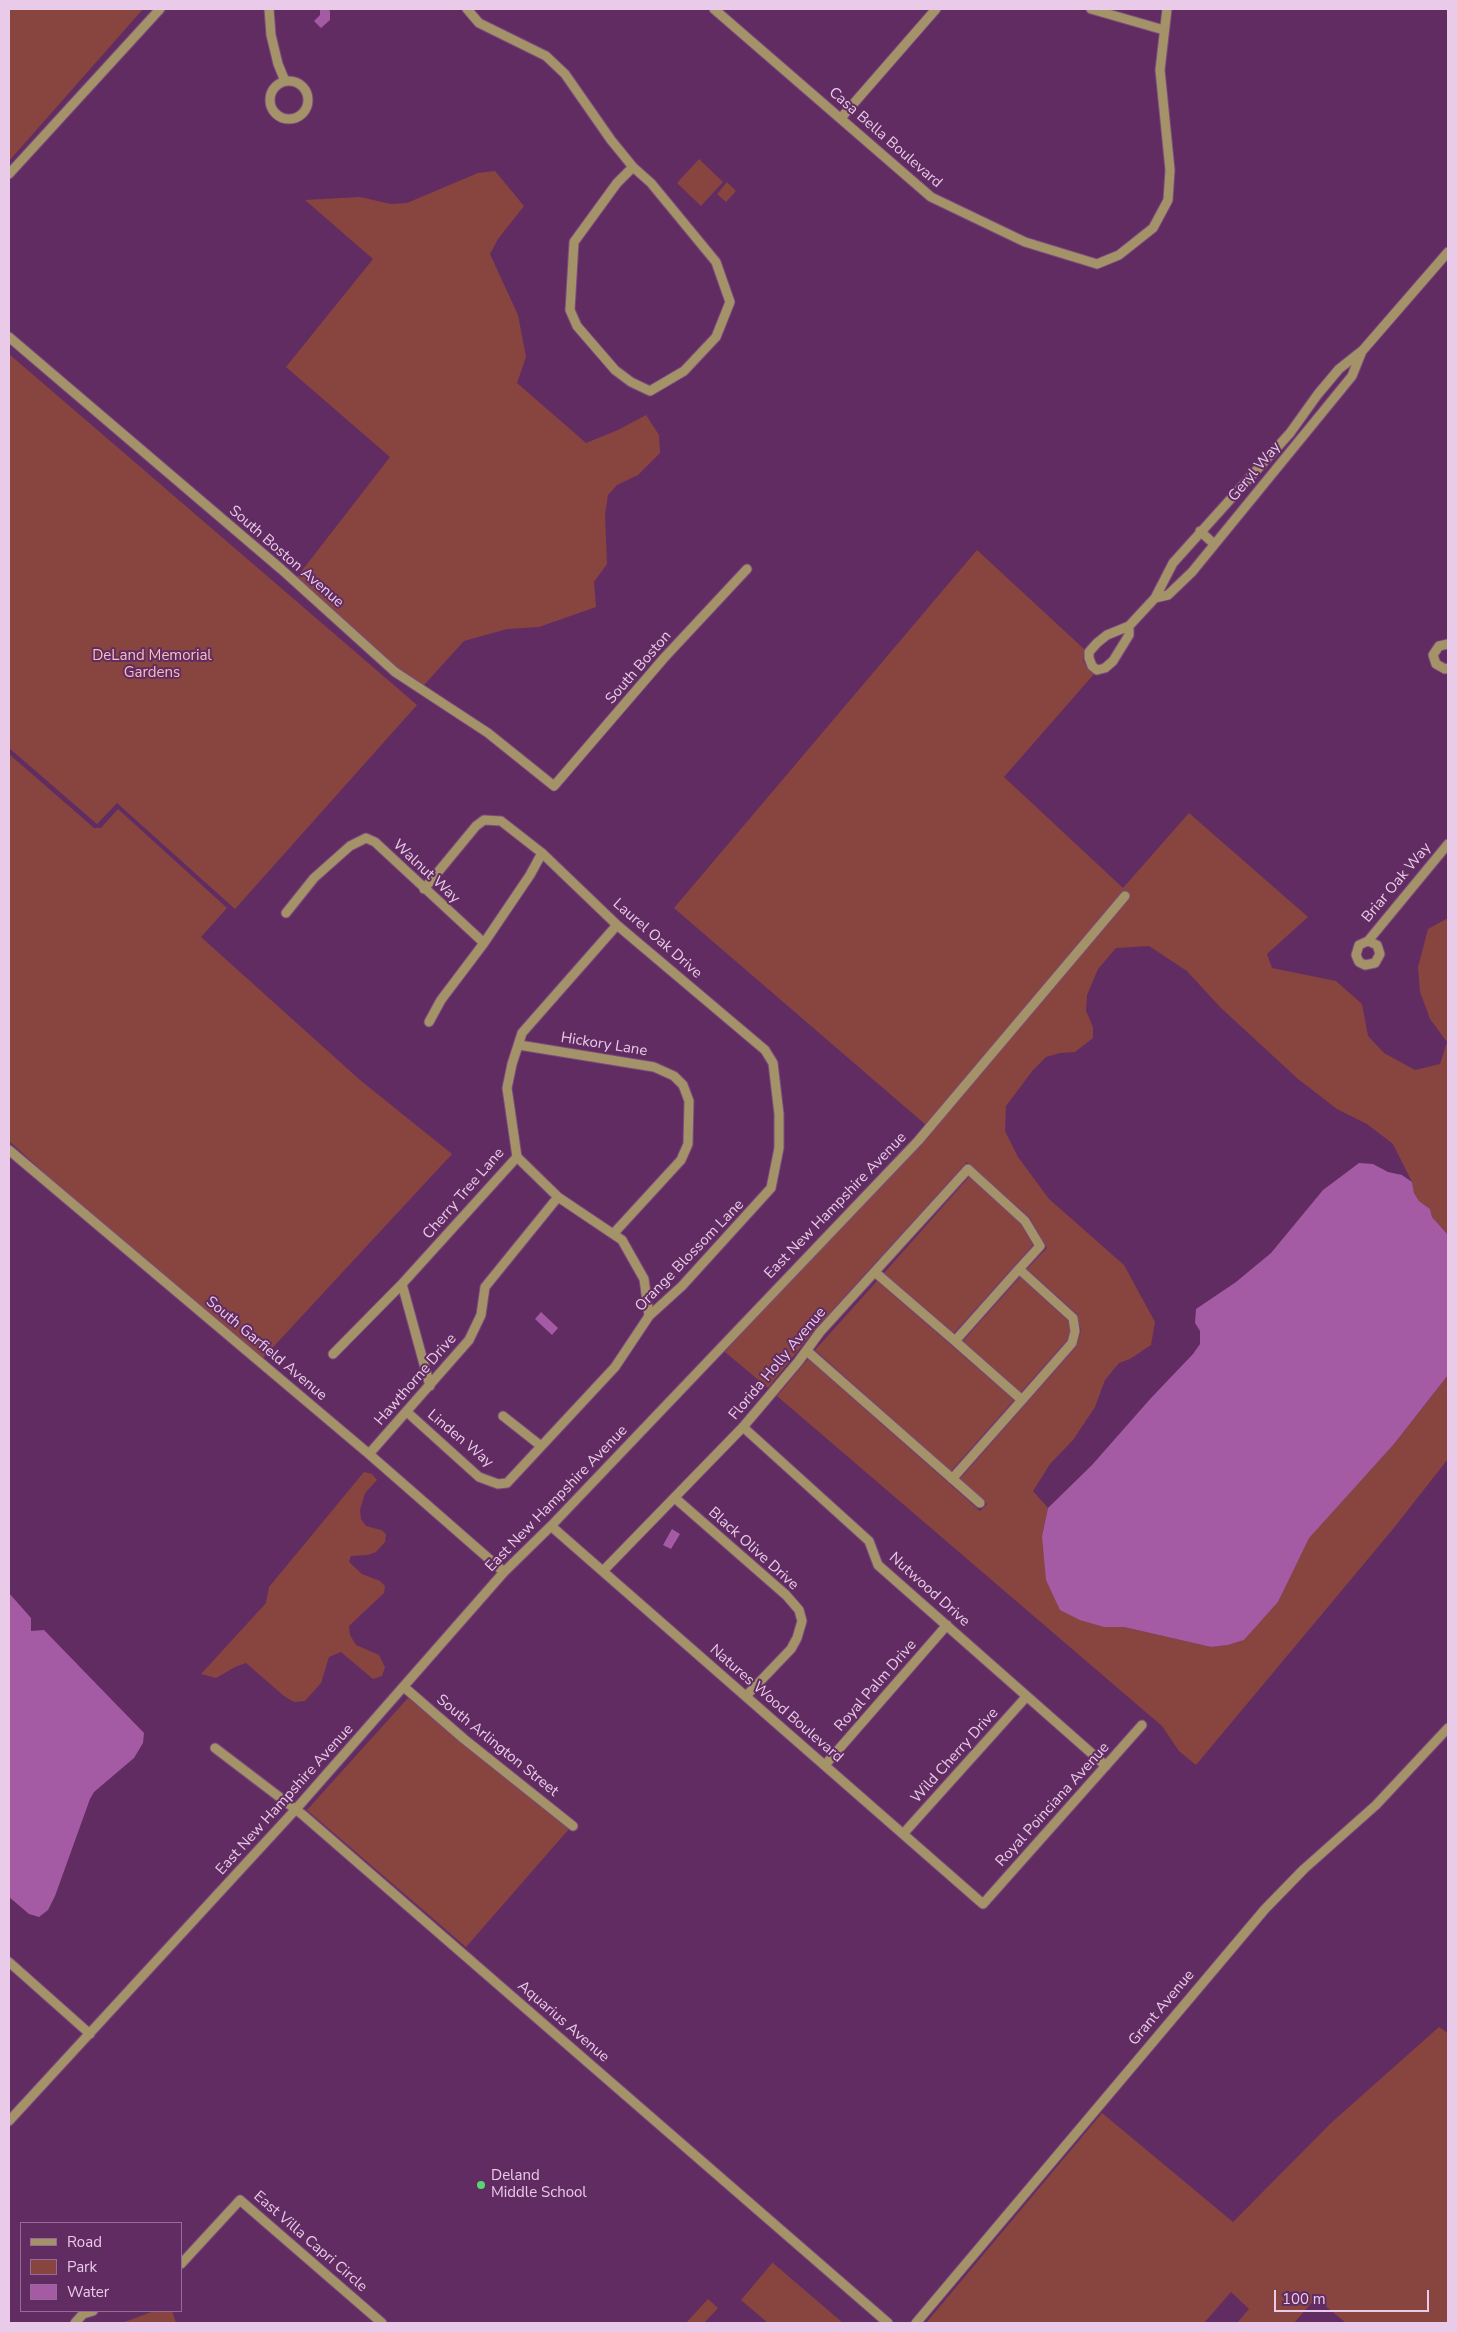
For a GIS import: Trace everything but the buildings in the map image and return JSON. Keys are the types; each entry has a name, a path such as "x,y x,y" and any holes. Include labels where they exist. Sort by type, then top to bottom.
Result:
{"street":[{"path":"9,174 160,9"},
{"path":"269,9 271,35 278,64 285,81"},
{"path":"467,9 479,23 546,56 565,74 611,140 634,167 651,183 716,262 730,302 716,337 684,371 650,391 631,382 615,370 577,326 570,310 574,242 617,183 634,167"},
{"name":"Casa Bella Boulevard","path":"714,9 931,197 1025,242 1096,264 1119,254 1153,228 1168,200 1170,170 1160,70 1167,9"},
{"path":"841,118 936,9"},
{"path":"1091,9 1164,30"},
{"path":"285,81 300,85 307,95 307,106 303,112 293,118 283,118 277,115 270,103 274,89 285,81"},
{"name":"Geryl Way","path":"1129,626 1130,635 1113,661 1105,668 1098,670 1092,666 1089,652 1107,635 1129,626 1155,598 1173,563 1200,531 1293,428 1339,369 1363,350 1448,252"},
{"name":"South Boston Avenue","path":"9,337 280,569 395,672 488,733 554,786"},
{"name":"Geryl Way","path":"1155,598 1168,595 1192,572 1273,476 1352,376 1363,350"},
{"path":"1293,428 1303,437"},
{"path":"1200,531 1214,544"},
{"name":"South Boston","path":"554,786 664,658 747,569"},
{"path":"1448,644 1439,646 1434,655 1434,660 1439,667 1448,668"},
{"name":"Laurel Oak Drive","path":"424,889 476,826 484,820 501,821 542,853 617,925 765,1050 773,1063 779,1114"},
{"name":"Walnut Way","path":"286,913 314,878 350,846 366,838 374,842 484,944"},
{"name":"Briar Oak Way","path":"1368,941 1448,844"},
{"path":"429,1022 441,1000 484,944 530,875 542,853"},
{"name":"East New Hampshire Avenue","path":"9,2121 296,1809 504,1572 551,1526 918,1141 1125,896"},
{"name":"Cherry Tree Lane","path":"333,1354 402,1284 517,1157 507,1088 522,1033 617,925"},
{"name":"Hickory Lane","path":"519,1045 654,1067 674,1076 683,1085 689,1101 688,1144 681,1160 614,1233"},
{"name":"Orange Blossom Lane","path":"498,1484 507,1483 615,1367 649,1316 689,1279 771,1188 779,1148 779,1114"},
{"name":"South Garfield Avenue","path":"9,1150 369,1454 504,1572"},
{"path":"517,1157 558,1197 614,1233 628,1249 644,1279 649,1316"},
{"name":"Florida Holly Avenue","path":"603,1571 743,1427 820,1332 876,1273 968,1169 1025,1221 1040,1246 1019,1269"},
{"name":"Hawthorne Drive","path":"369,1454 469,1340 481,1315 485,1287 558,1197"},
{"path":"952,1479 1072,1343 1075,1331 1073,1318 1019,1269 955,1341"},
{"path":"876,1273 1022,1400"},
{"path":"402,1284 430,1386"},
{"path":"807,1350 980,1504"},
{"name":"Linden Way","path":"407,1412 479,1477 498,1484"},
{"path":"503,1416 541,1446"},
{"name":"Nutwood Drive","path":"743,1427 869,1541 878,1565 1106,1766"},
{"name":"Black Olive Drive","path":"675,1498 786,1595 799,1610 802,1630 794,1644 746,1696"},
{"name":"Natures Wood Boulevard","path":"551,1526 984,1904"},
{"name":"Royal Palm Drive","path":"825,1765 947,1625"},
{"name":"South Arlington Street","path":"404,1687 464,1739 573,1826"},
{"name":"Wild Cherry Drive","path":"904,1834 1027,1696"},
{"name":"Royal Poinciana Avenue","path":"984,1904 1142,1726"},
{"name":"Grant Avenue","path":"916,2323 1264,1909 1304,1869 1376,1805 1448,1728"},
{"name":"Aquarius Avenue","path":"215,1748 296,1809 888,2323"},
{"path":"9,1962 90,2034"},
{"name":"East Villa Capri Circle","path":"182,2263 240,2200 382,2323"},
{"path":"74,2323 83,2314 90,2312"}],"green space":[{"path":"9,9 143,9 9,161"},
{"path":"699,159 723,182 701,206 677,183"},
{"path":"495,171 524,206 498,239 490,254 518,315 526,357 517,383 586,443 618,430 646,415 659,435 660,453 638,475 617,485 608,495 605,515 607,564 594,582 596,607 539,627 507,629 464,641 424,685 398,668 297,577 390,457 286,367 373,259 305,200 360,197 391,204 407,203 478,173"},
{"path":"727,182 736,191 726,202 717,194"},
{"name":"DeLand Memorial Gardens","path":"9,354 417,705 235,909 117,803 97,824 9,748"},
{"path":"977,550 1084,649 1083,660 1087,668 1094,674 1004,777 1123,888 1189,813 1308,917 1267,954 1272,968 1336,981 1362,1004 1368,1036 1384,1053 1415,1070 1440,1064 1447,1042 1430,1019 1420,992 1418,967 1428,929 1448,918 1448,1235 1432,1217 1430,1209 1419,1201 1414,1193 1412,1182 1393,1144 1367,1124 1337,1109 1298,1079 1220,1007 1187,971 1149,946 1116,948 1098,969 1087,995 1086,1011 1093,1027 1093,1038 1075,1052 1060,1053 1046,1057 1033,1070 1006,1106 1005,1131 1018,1157 1049,1199 1124,1265 1155,1322 1151,1345 1130,1359 1119,1363 1105,1380 1095,1407 1073,1440 1050,1464 1033,1491 1048,1508 1042,1536 1104,1627 1124,1627 1211,1647 1228,1645 1244,1640 1278,1602 1308,1538 1394,1444 1448,1375 1448,1459 1393,1529 1196,1765 1179,1751 1162,1726 777,1396 808,1359 980,1511 987,1504 960,1479 1076,1347 1081,1331 1077,1314 1027,1269 1047,1248 1030,1218 967,1162 816,1328 768,1388 725,1352 926,1125 674,908"},
{"path":"9,754 94,828 101,828 118,809 227,908 201,937 360,1080 452,1154 263,1358 69,1195 9,1141"},
{"path":"969,1177 1021,1224 1033,1245 954,1333 884,1273"},
{"path":"1020,1277 1068,1321 1070,1330 1067,1340 1021,1392 963,1341"},
{"path":"877,1281 1014,1400 951,1471 815,1350"},
{"path":"364,1472 372,1474 377,1480 365,1493 360,1510 361,1519 366,1526 381,1530 386,1534 385,1542 376,1552 368,1555 351,1556 349,1562 362,1574 380,1581 385,1586 384,1593 349,1626 350,1635 356,1645 379,1655 385,1667 382,1676 373,1679 341,1652 329,1657 321,1683 305,1701 294,1702 284,1696 246,1663 216,1678 201,1674 266,1603 269,1587"},
{"path":"408,1698 569,1829 466,1947 307,1810"},
{"path":"1439,2027 1448,2033 1448,2323 1346,2323 1316,2298 1294,2323 1237,2323 1249,2309 1231,2292 1204,2323 926,2323 1102,2113 1233,2222 1331,2123"},
{"path":"773,2262 843,2323 768,2323 741,2300"},
{"path":"708,2299 718,2308 704,2323 686,2323"},
{"path":"151,2312 172,2312 176,2323 122,2323"}],"water":[{"path":"320,9 328,9 330,11 330,20 321,28 314,21 320,15"},
{"path":"1359,1163 1373,1164 1388,1172 1402,1175 1412,1182 1414,1193 1419,1201 1430,1209 1432,1217 1448,1235 1448,1375 1394,1444 1309,1538 1278,1602 1244,1640 1228,1645 1211,1647 1124,1627 1104,1627 1080,1620 1060,1610 1046,1580 1042,1536 1048,1508 1092,1465 1193,1354 1200,1344 1200,1331 1195,1323 1196,1309 1236,1282 1271,1253 1323,1190"},
{"path":"541,1312 558,1328 552,1335 535,1319"},
{"path":"672,1529 680,1534 671,1549 663,1545"},
{"path":"9,1593 31,1618 31,1631 44,1630 144,1733 143,1743 134,1758 94,1792 90,1799 55,1896 48,1910 39,1917 29,1914 9,1897"}],"place":[{"name":"Deland Middle School","path":"481,2185"}]}
